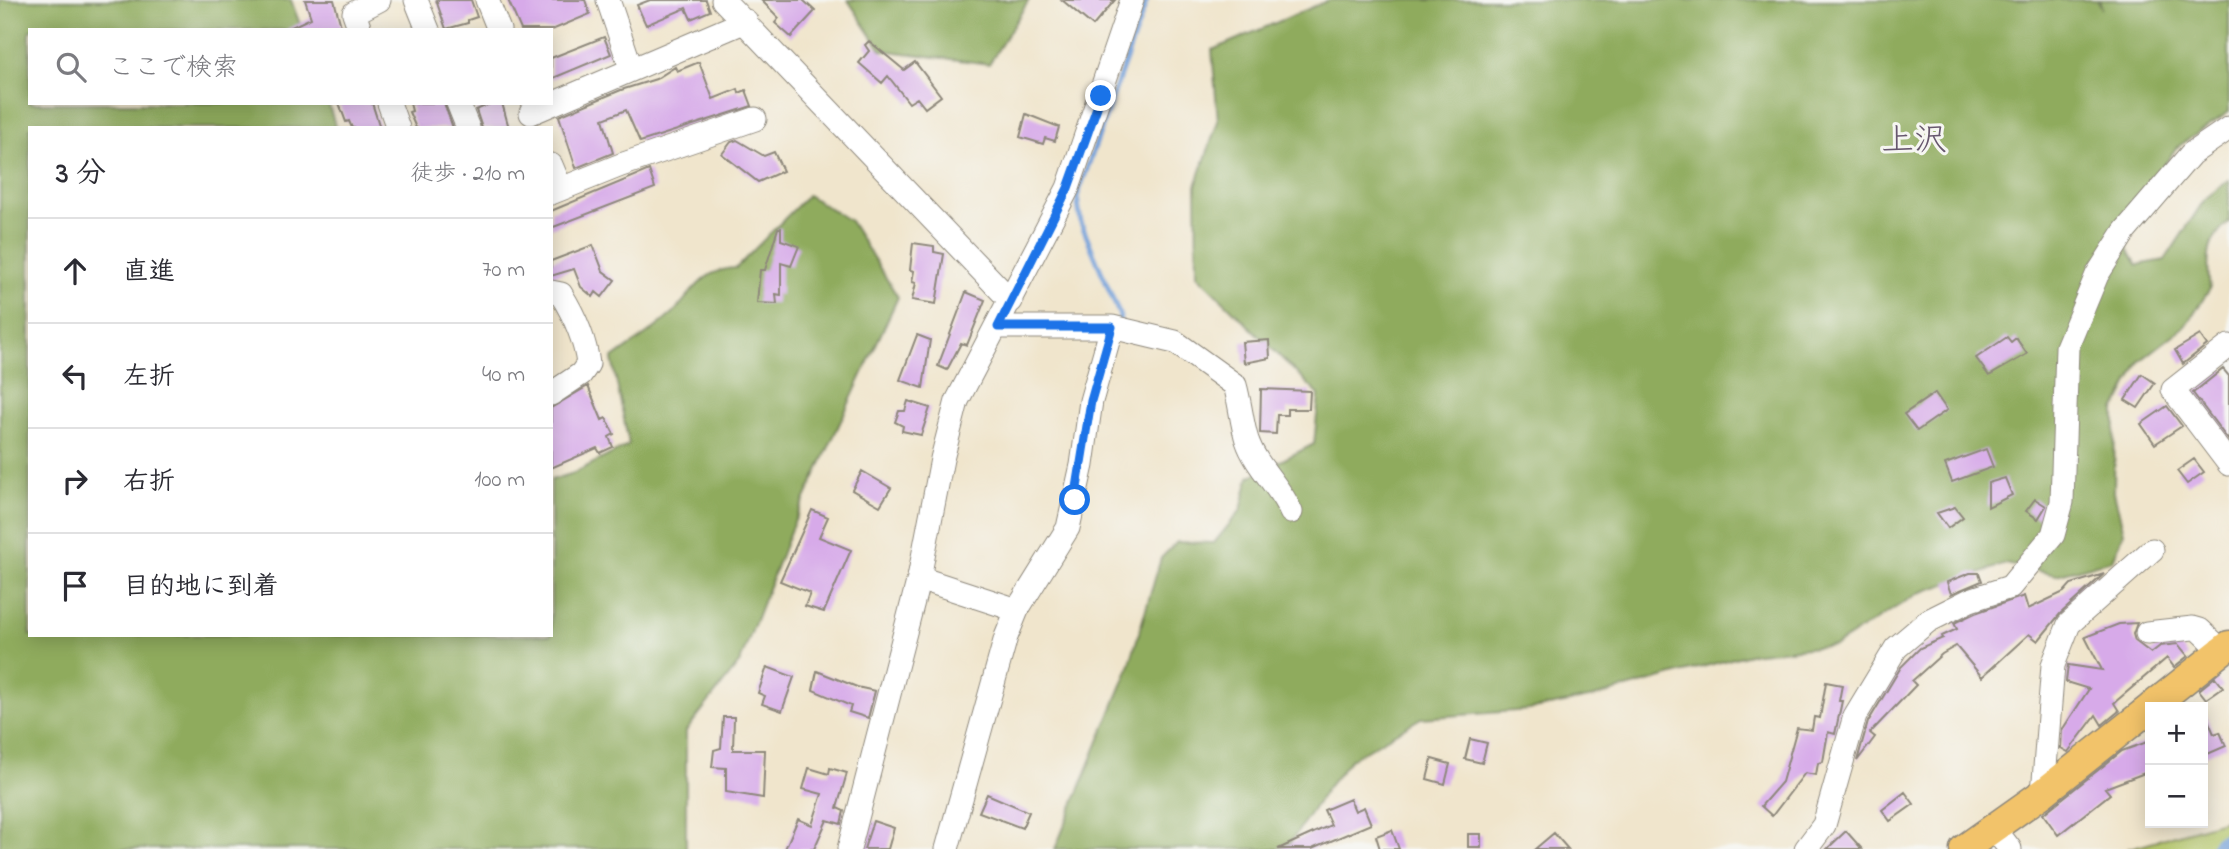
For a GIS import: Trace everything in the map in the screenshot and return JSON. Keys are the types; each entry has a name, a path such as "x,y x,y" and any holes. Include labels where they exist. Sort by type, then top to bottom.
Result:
{"main road":[{"path":"2156,702 2225,648"},
{"path":"1964,849 2001,838 2043,793 2145,711"}],"street":[{"path":"359,28 354,13 379,0"},
{"path":"416,0 427,28"},
{"path":"487,0 498,28"},
{"path":"608,0 631,68"},
{"path":"723,0 746,21 1011,301"},
{"path":"849,849 919,578 942,459 957,401 998,327 1068,188 1132,0"},
{"path":"553,105 631,68 746,21"},
{"path":"390,105 397,126"},
{"path":"459,105 467,126"},
{"path":"531,115 552,105"},
{"path":"556,191 755,119"},
{"path":"1806,849 1824,825 1854,716 1896,648 1928,621 1970,600 2010,587 2053,535 2062,502 2067,347 2097,275 2125,231 2190,153 2229,128"},
{"path":"553,292 561,294 566,302 586,346 588,363 581,374 553,393"},
{"path":"998,327 1112,327 1175,342 1235,385 1247,439 1263,469 1284,495 1290,512"},
{"path":"947,849 1006,637 1017,610 1068,528 1082,465 1094,389 1112,327"},
{"path":"2229,346 2173,390 2229,464"},
{"path":"2043,793 2053,665 2069,624 2152,550"},
{"path":"919,578 1017,610"},
{"path":"2147,633 2193,628 2225,648"}],"green space":[{"path":"0,0 291,0 301,28 28,28 28,105 329,105 335,126 28,126 28,637 553,637 553,479 574,473 629,445 612,359 673,313 707,277 715,272 736,268 808,195 850,221 898,297 791,529 740,662 686,731 686,849 0,849"},
{"path":"848,0 1029,0 989,64 881,50"},
{"path":"1329,0 2097,0 2102,9 2099,0 2229,0 2229,112 2176,148 2134,209 2127,247 2137,265 2165,260 2205,199 2229,180 2229,223 2215,237 2209,253 2210,289 2185,326 2140,361 2115,410 2114,492 2124,533 2113,560 2056,575 2006,564 1919,593 1836,645 1749,654 1594,697 1529,710 1421,718 1351,759 1327,788 1286,849 1055,849 1128,670 1161,558 1177,542 1214,543 1241,510 1249,477 1314,444 1319,395 1197,275 1196,186 1218,121 1212,50"},
{"path":"2229,819 2229,849 2127,849 2198,828 2208,828 2208,825"}],"building":[{"path":"305,0 334,0 341,28 289,28 311,18"},
{"path":"436,0 471,0 477,17 468,20 468,23 446,28"},
{"path":"508,0 585,0 590,14 553,30 520,28"},
{"path":"650,0 706,0 710,11 691,19 686,8 646,25 637,5"},
{"path":"761,0 803,0 815,11 791,37 775,23 779,18"},
{"path":"1062,0 1115,0 1093,26"},
{"path":"604,37 611,54 553,78 553,57"},
{"path":"869,41 904,70 915,62 941,96 925,108 917,98 909,103 888,76 882,83 859,63 869,51 865,45"},
{"path":"699,62 713,99 738,89 739,93 746,90 752,106 640,142 626,110 603,119 613,153 576,168 559,116 621,90 656,79 675,67 677,71"},
{"path":"340,105 373,105 379,126 351,126 349,121 346,122"},
{"path":"410,105 445,105 452,126 415,126 409,112 412,111"},
{"path":"487,105 503,105 508,126 481,126 476,110"},
{"path":"1026,114 1059,127 1055,141 1045,138 1043,144 1020,137"},
{"path":"737,140 764,156 774,152 783,171 758,182 722,154 731,142"},
{"path":"649,170 655,188 553,227 553,210"},
{"path":"778,228 781,228 781,240 799,246 791,266 781,263 781,295 776,294 777,304 757,303 760,270 765,270"},
{"path":"913,243 934,246 934,252 944,254 936,304 912,300 916,283 912,282 914,271 910,270"},
{"path":"593,245 603,271 615,280 602,297 596,292 593,297 581,287 574,269 553,275 553,260"},
{"path":"966,292 985,300 967,345 961,343 947,370 938,366"},
{"path":"917,335 930,340 923,388 900,380"},
{"path":"2200,335 2207,345 2183,364 2175,350"},
{"path":"2007,337 2011,342 2016,338 2027,354 1989,376 1976,358"},
{"path":"1269,340 1270,358 1244,363 1242,342"},
{"path":"2223,369 2229,376 2229,441 2193,393"},
{"path":"2142,374 2155,383 2138,408 2125,400"},
{"path":"588,386 602,420 606,418 614,434 609,437 613,447 600,453 597,448 553,467 553,407"},
{"path":"1261,389 1310,391 1309,409 1287,409 1287,415 1277,415 1276,434 1260,433"},
{"path":"1935,393 1947,410 1917,431 1904,414"},
{"path":"908,401 930,408 921,435 902,431 903,426 895,422 899,411 905,411"},
{"path":"2167,406 2182,426 2155,444 2141,424"},
{"path":"1986,449 1993,467 1952,482 1945,464"},
{"path":"2194,459 2204,472 2187,484 2177,471"},
{"path":"862,471 891,488 880,506 852,490"},
{"path":"2005,478 2012,495 1988,507 1988,483"},
{"path":"2035,499 2046,506 2038,519 2026,511"},
{"path":"1955,507 1963,517 1948,528 1937,513"},
{"path":"812,510 828,517 819,537 851,550 824,612 805,606 810,593 780,581"},
{"path":"1970,573 1979,573 1982,581 1951,594 1947,582"},
{"path":"2104,574 2060,614 2038,641 2029,634 1982,677 1956,646 1942,654 1912,681 1916,685 1870,733 1875,737 1857,761 1868,722 1901,667 1920,648 1943,638 1942,636 1957,629 1954,623 1975,613 2024,596 2028,609 2064,592 2071,584"},
{"path":"2137,623 2133,634 2135,641 2151,653 2160,646 2178,644 2188,656 2174,667 2167,658 2114,703 2119,711 2102,725 2096,715 2068,752 2061,748 2062,730 2089,689 2066,682 2068,665 2102,670 2085,637 2119,624"},
{"path":"767,667 794,677 782,711 762,704 765,696 758,693"},
{"path":"817,671 875,691 868,718 849,712 851,706 813,690"},
{"path":"2215,677 2223,687 2206,699 2199,690"},
{"path":"1826,682 1842,685 1839,701 1842,701 1835,734 1828,732 1823,762 1818,763 1816,775 1805,773 1772,816 1761,806 1782,782 1797,728 1812,730 1814,717 1820,718"},
{"path":"723,717 734,717 733,750 765,750 763,798 726,792 726,768 712,767 714,750 721,748"},
{"path":"2208,720 2214,734 2220,732 2226,746 2208,754"},
{"path":"1470,739 1487,743 1482,763 1465,759"},
{"path":"2145,743 2145,773 2105,788 2110,794 2058,835 2043,814 2122,751"},
{"path":"1432,759 1450,764 1445,784 1427,779"},
{"path":"809,768 829,774 830,768 847,773 837,808 844,811 841,824 827,820 814,849 785,849 798,819 812,825 822,794 803,789"},
{"path":"1905,792 1914,804 1890,821 1882,810"},
{"path":"987,794 1029,812 1022,828 979,812"},
{"path":"1350,799 1355,811 1364,807 1371,824 1312,849 1278,849 1331,825 1324,810"},
{"path":"873,821 894,828 888,849 864,849"},
{"path":"1392,830 1399,849 1380,849 1376,836"},
{"path":"1846,831 1862,849 1827,849"},
{"path":"1554,833 1568,849 1535,849"},
{"path":"1468,834 1481,834 1481,847 1468,847"}],"waterway":[{"path":"1119,323 1120,316 1081,223 1077,197 1147,0"}],"district":[{"name":"上沢","path":"1914,142"}],"route":[{"path":"1075,500 1091,401 1099,365 1112,327 998,327 1068,188 1101,96"}]}
